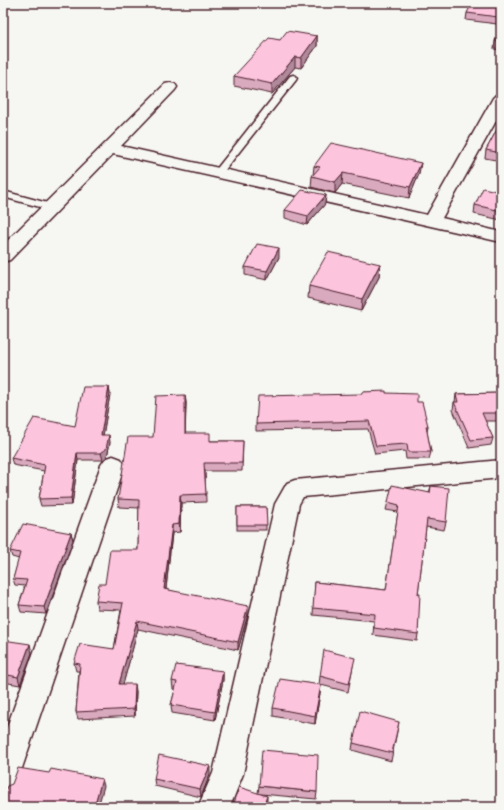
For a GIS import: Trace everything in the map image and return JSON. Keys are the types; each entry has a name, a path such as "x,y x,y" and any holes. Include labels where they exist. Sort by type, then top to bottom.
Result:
{"street":[{"path":"3,256 170,87"},
{"path":"432,221 501,98"},
{"path":"110,148 501,237"},
{"path":"3,780 112,465"},
{"path":"214,807 228,774 287,504 295,489 501,469"}],"lane":[{"path":"218,173 293,78"},
{"path":"3,194 51,207"}],"building":[{"path":"472,3 501,3 501,12 498,17 467,13"},
{"path":"287,31 317,36 301,58 295,57 272,84 234,76 269,38 280,40"},
{"path":"501,32 501,42 495,41"},
{"path":"501,122 501,153 486,150"},
{"path":"331,143 421,163 410,187 343,173 335,182 312,176 320,167 314,166"},
{"path":"483,188 501,192 501,211 475,205"},
{"path":"302,190 326,195 308,216 285,210"},
{"path":"257,244 279,248 267,271 245,267"},
{"path":"328,252 380,264 362,299 309,286"},
{"path":"83,387 109,387 101,435 109,435 106,449 101,453 77,453 71,498 39,499 45,465 11,458 34,418 75,426"},
{"path":"386,391 386,393 417,394 417,402 422,402 428,426 426,426 431,452 408,452 407,444 376,446 369,421 256,424 258,396 362,394 362,392"},
{"path":"501,393 501,413 482,413 493,438 471,440 454,402 458,402 456,394"},
{"path":"185,395 185,433 210,433 210,441 243,441 242,463 204,463 206,494 180,495 179,524 172,525 164,589 248,606 238,642 137,621 119,684 135,684 134,709 76,712 80,664 74,663 80,644 114,649 123,603 96,601 99,584 105,584 110,550 138,550 139,500 118,499 128,437 153,437 156,396"},
{"path":"392,485 430,493 431,486 449,488 446,522 427,519 418,594 420,594 418,634 374,628 375,614 313,608 315,582 386,590 399,505 388,502"},
{"path":"237,507 266,507 267,525 237,525"},
{"path":"23,524 71,533 44,607 19,605 27,580 13,579 20,553 10,551"},
{"path":"3,640 30,644 18,677 3,674"},
{"path":"324,650 355,658 349,684 320,676"},
{"path":"176,665 223,671 215,712 171,705 177,682 172,681"},
{"path":"280,679 321,685 315,716 273,708"},
{"path":"360,711 399,722 392,753 353,743"},
{"path":"262,750 318,755 317,792 259,786"},
{"path":"159,755 210,766 200,789 154,779"},
{"path":"18,768 49,773 51,769 102,779 94,807 3,807 3,798 7,786 12,784"},
{"path":"239,787 267,796 263,807 233,807"}]}
